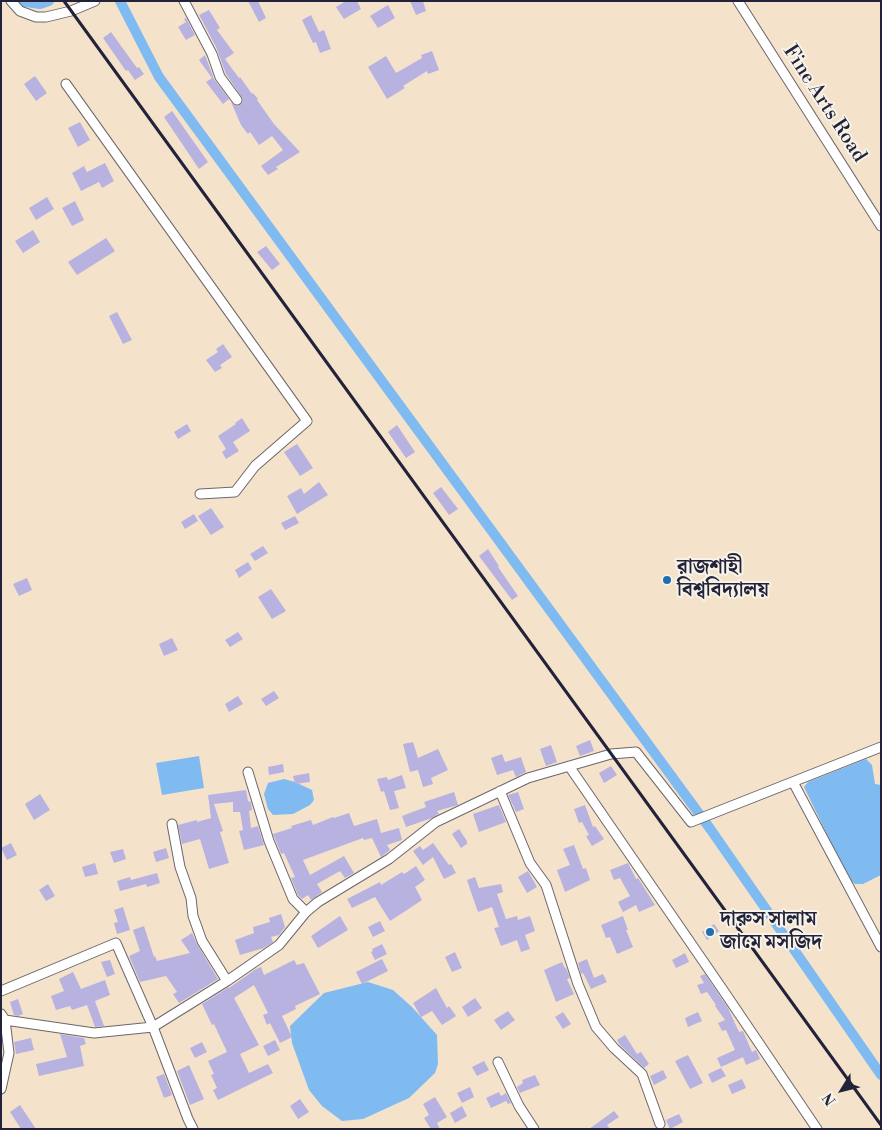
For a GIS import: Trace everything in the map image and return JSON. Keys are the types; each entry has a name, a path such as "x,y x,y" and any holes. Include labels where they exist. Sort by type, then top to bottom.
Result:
{"street":[{"path":"11,1 20,11 36,17 46,17 71,11 95,1"},
{"path":"184,1 212,54 220,77 237,100"},
{"name":"Fine Arts Road","path":"738,1 881,226"},
{"path":"66,84 307,421 255,466 236,492 200,494"},
{"path":"1,1089 9,1053 3,1017 94,1033 153,1027 280,945 306,912 330,893 389,859 436,822 528,778 611,754 636,752 691,822 881,747"},
{"path":"569,766 816,1129"},
{"path":"248,772 269,841 293,899 306,912"},
{"path":"793,782 881,947"},
{"path":"500,791 530,863 546,885 578,984 596,1028 642,1074 660,1124"},
{"path":"172,824 180,867 191,898 193,916 202,941 227,981"},
{"path":"1,991 116,943 153,1027 193,1129"},
{"path":"498,1062 519,1106 534,1129"}],"water":[{"path":"199,756 204,788 162,795 156,763"},
{"path":"866,759 872,765 875,784 881,785 881,875 863,884 855,884 848,878 804,787 808,782"},
{"path":"284,779 312,790 314,800 310,805 293,814 273,815 268,809 264,794 268,783"},
{"path":"368,982 393,990 412,1007 437,1035 438,1064 435,1073 409,1098 363,1119 342,1121 322,1106 309,1090 292,1043 290,1026 324,993"}],"building":[{"path":"248,1 258,1 266,18 259,22"},
{"path":"346,1 357,1 361,9 344,19 336,7"},
{"path":"410,1 423,1 426,11 416,15"},
{"path":"388,5 395,18 378,28 370,16"},
{"path":"209,10 220,28 217,30 234,53 225,59 258,99 274,124 300,152 276,167 278,169 268,175 261,166 283,150 272,136 259,145 250,132 248,134 241,125 231,102 238,106 242,103 243,99 226,74 216,47 199,15"},
{"path":"311,15 319,32 324,30 331,49 320,53 316,42 313,43 302,20"},
{"path":"186,18 195,35 186,40 178,27 186,22 184,19"},
{"path":"111,32 137,68 139,67 144,74 135,80 128,70 126,71 103,38"},
{"path":"432,51 439,70 428,74 427,71 387,99 368,67 386,56 396,73 422,58 421,55"},
{"path":"205,55 214,79 229,99 223,104 206,82 212,78 199,60"},
{"path":"35,76 47,93 36,101 24,84"},
{"path":"172,111 208,162 199,169 164,117"},
{"path":"80,122 90,140 78,147 68,128"},
{"path":"105,163 114,181 102,188 99,182 81,191 72,173 84,166 87,172"},
{"path":"47,197 54,209 36,220 29,208"},
{"path":"75,201 84,220 72,226 62,208"},
{"path":"33,230 40,242 23,253 15,241"},
{"path":"106,238 115,251 77,275 68,262"},
{"path":"266,246 280,264 272,270 257,252"},
{"path":"117,312 132,340 123,344 109,316"},
{"path":"223,344 232,357 220,365 222,368 215,372 206,360 218,352 216,349"},
{"path":"242,418 250,431 233,442 239,451 226,459 222,452 226,449 218,436"},
{"path":"187,424 191,431 178,439 174,432"},
{"path":"397,425 415,452 406,458 388,432"},
{"path":"297,444 313,468 300,476 284,452"},
{"path":"319,482 328,495 297,514 287,496 301,488 304,494"},
{"path":"441,487 458,509 449,515 433,493"},
{"path":"211,508 224,527 211,535 198,516"},
{"path":"194,514 198,521 185,529 181,522"},
{"path":"295,516 299,523 285,530 281,523"},
{"path":"263,546 268,553 255,561 250,554"},
{"path":"488,549 518,596 512,600 479,556"},
{"path":"248,562 252,569 239,578 235,570"},
{"path":"27,578 32,590 19,596 13,584"},
{"path":"271,589 286,611 272,619 258,597"},
{"path":"238,632 243,639 230,647 225,640"},
{"path":"172,638 178,650 164,656 159,644"},
{"path":"274,691 279,698 266,706 261,699"},
{"path":"238,696 243,704 229,712 225,704"},
{"path":"590,740 594,751 580,756 576,746"},
{"path":"413,742 418,758 438,749 448,770 431,778 433,784 423,787 418,770 410,772 403,744"},
{"path":"551,745 557,762 546,766 540,749"},
{"path":"502,754 505,762 521,757 526,772 516,777 513,770 497,775 491,758"},
{"path":"283,764 284,772 269,775 268,767"},
{"path":"611,766 617,775 604,783 599,773"},
{"path":"309,773 310,782 295,784 293,776"},
{"path":"402,775 406,788 394,791 399,808 390,810 384,791 381,792 377,779 387,777 388,780"},
{"path":"246,790 248,801 251,802 252,810 249,811 251,828 258,826 264,845 244,850 239,831 243,830 240,812 233,812 233,802 214,804 223,831 220,832 229,863 209,869 200,839 182,844 178,825 211,818 208,795"},
{"path":"454,792 458,805 437,811 439,814 432,818 406,827 402,816 426,807 424,802"},
{"path":"518,792 524,809 516,812 508,795"},
{"path":"40,794 50,810 34,820 25,804"},
{"path":"499,805 506,822 479,832 473,814"},
{"path":"585,805 593,827 595,826 604,839 592,846 586,836 589,835 582,822 579,823 574,809"},
{"path":"349,813 354,826 377,819 381,833 399,828 402,840 387,845 390,850 381,857 372,838 364,840 363,838 303,860 310,875 344,856 354,873 345,878 340,871 317,884 322,892 311,900 308,895 302,899 298,895 291,878 295,877 284,853 281,854 273,834 311,820 313,825"},
{"path":"459,829 467,841 467,844 461,848 452,834"},
{"path":"11,843 17,855 7,860 1,848"},
{"path":"433,843 449,865 451,864 456,873 444,879 433,857 423,865 413,851 420,846 423,850"},
{"path":"574,845 583,869 586,868 590,880 565,892 557,870 570,865 563,849"},
{"path":"166,848 169,858 156,862 153,852"},
{"path":"123,849 126,859 114,863 110,852"},
{"path":"95,863 98,874 85,877 82,867"},
{"path":"628,863 636,879 638,878 655,905 639,912 636,905 623,912 618,902 630,896 620,878 614,880 610,870"},
{"path":"416,866 425,880 415,887 422,900 404,912 390,921 375,897 352,908 347,899 380,882 381,885 402,872 404,874"},
{"path":"528,871 537,887 527,893 518,877"},
{"path":"157,873 160,883 147,887 146,884 120,891 117,881 130,877 131,880"},
{"path":"475,877 479,888 501,884 503,892 497,894 506,919 517,916 518,920 530,916 535,931 525,935 530,949 521,952 517,940 501,946 494,928 499,927 492,907 478,912 467,880"},
{"path":"48,884 55,896 46,901 39,890"},
{"path":"123,907 130,930 117,934 114,923 118,922 114,910"},
{"path":"281,914 285,927 279,935 271,937 273,942 264,948 240,955 235,940 254,933 253,927 270,922 269,918"},
{"path":"340,916 348,930 318,948 311,936"},
{"path":"623,916 633,947 617,954 610,937 606,938 601,925"},
{"path":"380,921 385,931 373,937 368,927"},
{"name":"দারুস সালাম জামে মসজিদ","path":"714,924 719,931 707,940 702,932"},
{"path":"144,926 157,961 190,953 181,940 192,933 218,979 179,1003 173,994 177,992 166,976 140,982 129,956 140,951 133,930"},
{"path":"382,944 387,954 375,960 371,952 373,951 372,949"},
{"path":"455,952 462,968 452,972 445,957"},
{"path":"685,953 689,962 676,968 672,960"},
{"path":"382,959 388,971 362,984 356,972"},
{"path":"587,959 594,978 603,974 607,982 591,989 583,973 581,974 578,963"},
{"path":"110,960 115,974 107,977 101,962"},
{"path":"294,960 297,965 304,963 320,994 295,1006 296,1009 282,1016 292,1037 280,1043 270,1023 267,1025 263,1015 268,1013 254,985 234,998 259,1045 240,1054 249,1073 268,1064 273,1073 218,1100 213,1090 217,1088 211,1075 214,1074 208,1061 227,1052 202,1004 256,969 261,967 264,975"},
{"path":"562,962 570,978 567,979 574,994 556,1002 544,970"},
{"path":"73,972 81,989 105,980 110,995 95,1001 104,1026 95,1027 87,1005 72,1010 70,1006 56,1010 51,996 64,991 59,979"},
{"path":"705,974 728,1008 739,1032 743,1031 752,1052 756,1050 760,1059 746,1065 743,1057 721,1067 717,1058 735,1050 726,1030 722,1031 718,1023 725,1020 707,992 701,994 697,985 704,983 700,976"},
{"path":"436,988 447,1008 449,1006 456,1016 442,1025 432,1011 421,1017 413,1003"},
{"path":"475,998 482,1008 468,1017 462,1007"},
{"path":"18,999 23,1014 18,1016 14,1015 10,1002"},
{"path":"508,1011 515,1020 501,1030 494,1020"},
{"path":"563,1012 571,1024 563,1029 555,1017"},
{"path":"698,1012 702,1021 688,1027 685,1018"},
{"path":"60,1034 84,1038 86,1044 80,1046 84,1066 39,1076 36,1064 67,1057"},
{"path":"625,1035 637,1054 641,1052 649,1064 644,1068 617,1040"},
{"path":"31,1038 34,1050 16,1054 14,1042"},
{"path":"275,1040 280,1050 268,1056 263,1046"},
{"path":"202,1042 207,1052 195,1058 190,1048"},
{"path":"688,1055 703,1083 690,1089 675,1061"},
{"path":"484,1061 489,1070 477,1076 472,1067"},
{"path":"189,1065 204,1099 190,1105 177,1071"},
{"path":"721,1068 726,1076 712,1083 708,1074"},
{"path":"663,1070 667,1078 654,1085 650,1076"},
{"path":"164,1074 172,1095 164,1098 156,1077"},
{"path":"535,1075 540,1085 520,1093 517,1087 523,1083 522,1080"},
{"path":"742,1079 746,1088 732,1094 728,1085"},
{"path":"470,1087 474,1097 462,1103 457,1093"},
{"path":"499,1092 501,1096 506,1093 511,1103 508,1104 506,1101 491,1108 486,1098"},
{"path":"435,1097 447,1117 437,1123 440,1129 431,1129 424,1118 429,1115 423,1104"},
{"path":"300,1099 309,1112 298,1119 290,1106"},
{"path":"20,1105 36,1129 21,1129 10,1112"},
{"path":"462,1106 467,1116 455,1123 450,1113"},
{"path":"614,1111 619,1117 607,1125 610,1129 589,1129"},
{"path":"679,1114 683,1122 670,1129 666,1120"}],"waterway":[{"path":"20,1 40,4 49,1"},
{"path":"120,1 159,77 711,830 881,1075"}],"railway":[{"path":"64,1 881,1125"}],"place":[{"name":"রাজশাহী বিশ্ববিদ্যালয়","path":"667,580"},
{"name":"দারুস সালাম জামে মসজিদ","path":"710,932"}]}
